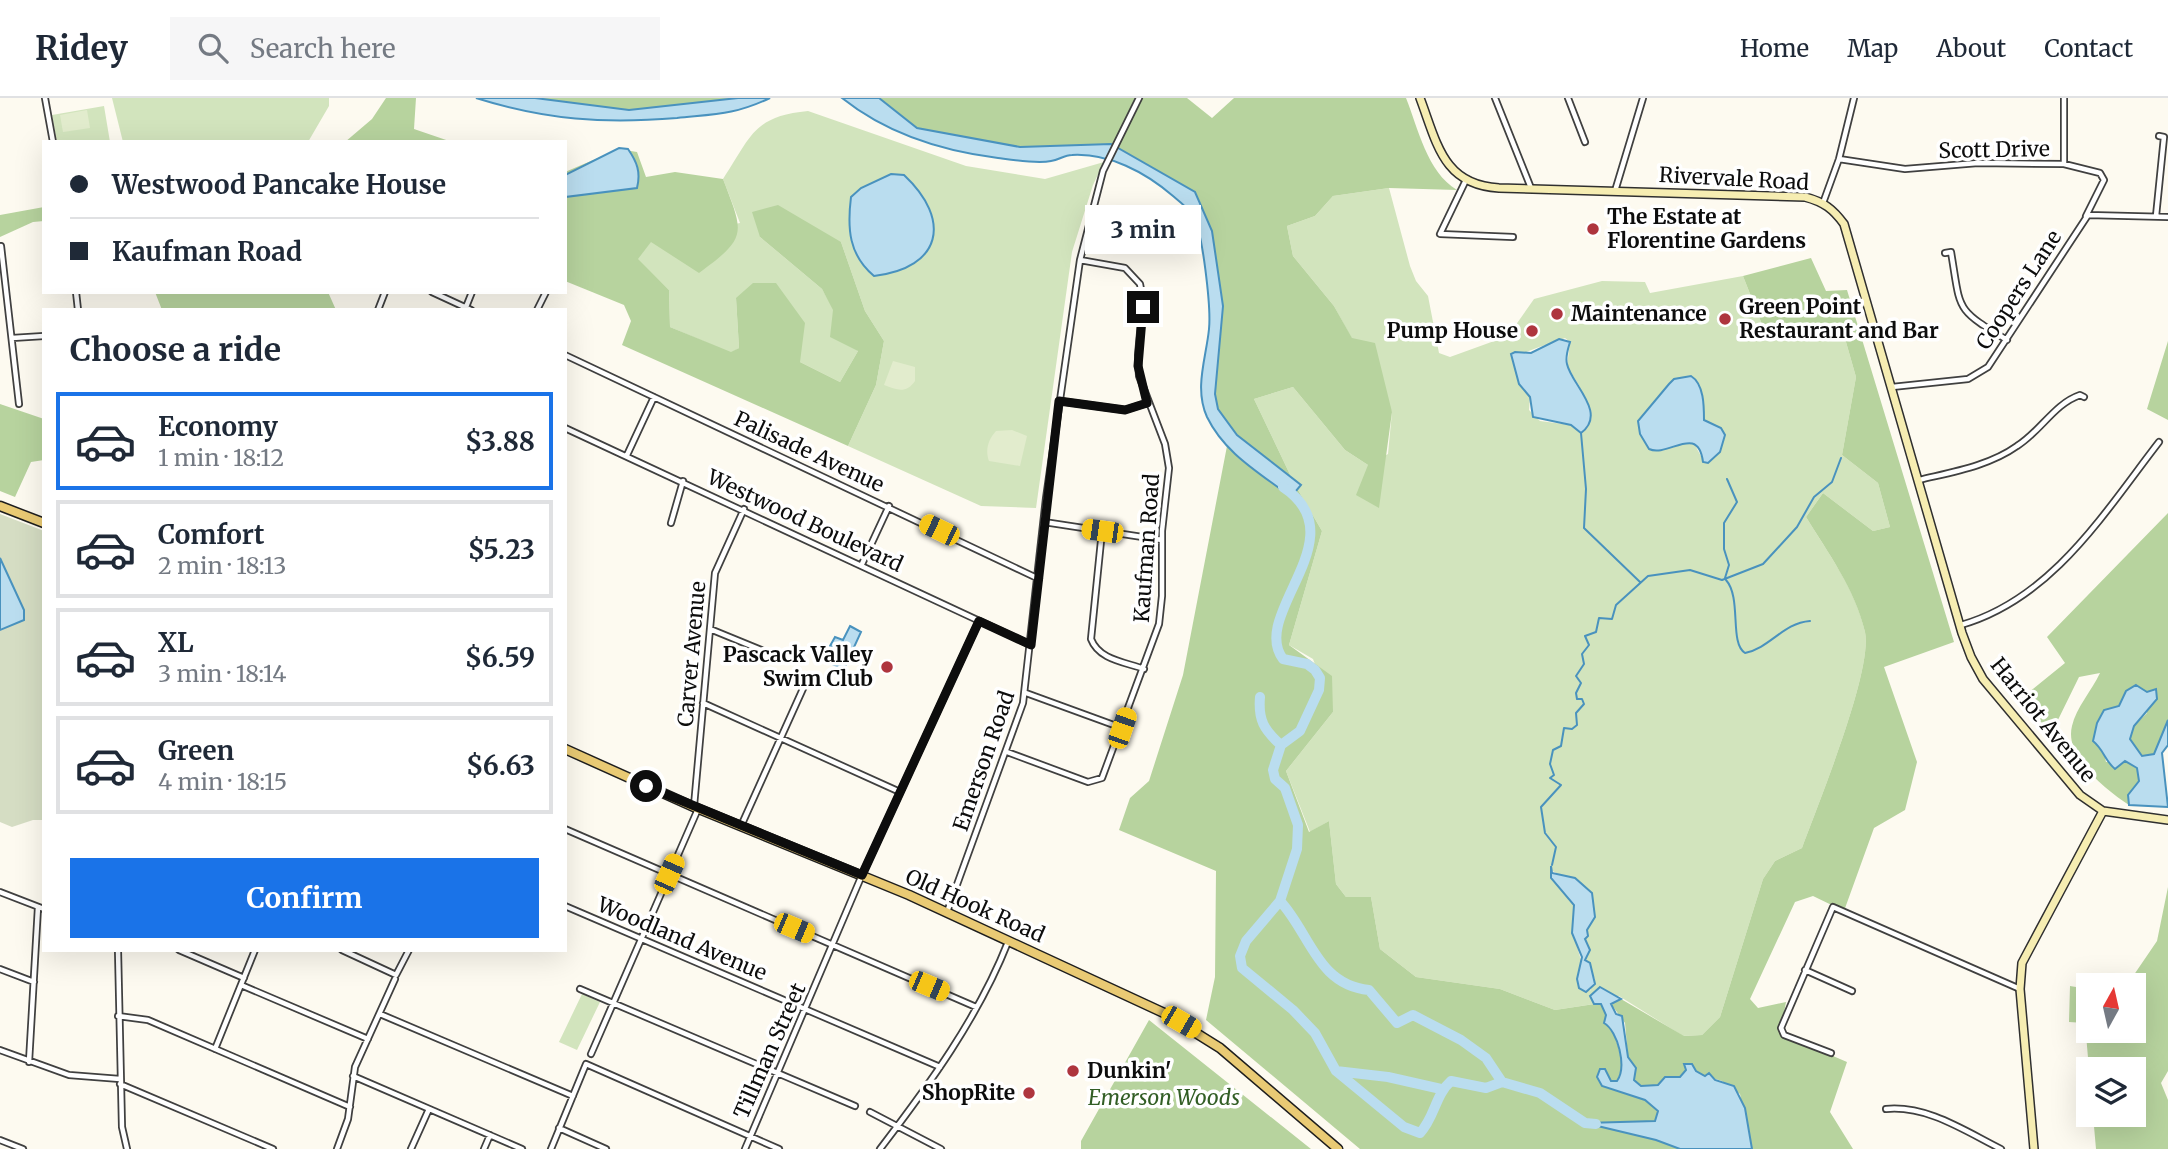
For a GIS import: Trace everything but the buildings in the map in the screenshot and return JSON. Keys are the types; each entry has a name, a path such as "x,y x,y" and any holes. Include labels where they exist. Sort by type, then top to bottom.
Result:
{"main road":[{"path":"0,506 42,522"},
{"name":"Old Hook Road","path":"567,750 740,827 947,912 1164,1013 1200,1034 1338,1149"}],"street":[{"path":"45,98 53,140"},
{"name":"Emerson Road","path":"947,912 1007,752 1026,693 1059,401 1080,260 1107,161 1139,98"},
{"path":"1420,98 1446,161 1465,182 1440,234 1513,237"},
{"path":"1495,98 1532,189"},
{"path":"1569,98 1586,142"},
{"path":"1615,191 1643,98"},
{"path":"1824,203 1839,159 1854,98"},
{"path":"2064,98 2064,164"},
{"path":"2156,216 2164,137 2159,136"},
{"name":"Scott Drive","path":"1839,159 1905,169 1978,163 2064,164 2100,173 2104,180 2085,217"},
{"name":"Rivervale Road","path":"1465,182 1488,188 1798,197 1824,203 1844,224 1947,580"},
{"name":"Coopers Lane","path":"1892,387 1975,376 1993,362 2085,217 2092,214 2168,217"},
{"path":"1,246 19,404"},
{"path":"1945,253 1951,251 1959,300 1965,313 2007,340"},
{"name":"Kaufman Road","path":"1007,752 1092,782 1105,774 1144,668 1161,610 1162,540 1168,457 1147,403 1138,366 1143,300 1140,284 1125,268 1080,260"},
{"path":"436,294 468,308"},
{"path":"12,338 42,336"},
{"name":"Palisade Avenue","path":"567,356 1040,579"},
{"path":"1919,480 2004,455 2040,429 2064,401 2080,395 2084,397"},
{"path":"627,455 654,397"},
{"path":"1059,401 1125,410 1147,403"},
{"name":"Westwood Boulevard","path":"567,429 744,509 1031,645"},
{"path":"1961,625 1997,611 2047,577 2076,548 2160,442"},
{"path":"671,523 683,481"},
{"path":"862,564 889,506"},
{"name":"Carver Avenue","path":"591,1054 696,808 715,573 744,509"},
{"path":"1044,522 1162,540"},
{"path":"1102,531 1091,639 1096,650 1105,656 1144,668"},
{"name":"Harriot Avenue","path":"1947,580 1971,657 1988,686 2069,784 2103,811"},
{"name":"Tillman Street","path":"745,1149 862,875 979,621"},
{"path":"710,629 776,656"},
{"path":"740,827 806,682"},
{"path":"1026,693 1122,728"},
{"path":"703,703 900,792"},
{"path":"2034,1149 2021,989 2022,962 2026,951 2103,811 2168,820"},
{"path":"567,831 976,1007"},
{"path":"0,892 41,908 29,1062"},
{"name":"Woodland Avenue","path":"567,907 940,1067"},
{"path":"1831,1053 1784,1035 1780,1028 1833,908 2021,989"},
{"path":"880,1149 940,1067 995,975 1009,940"},
{"path":"118,952 122,1128 127,1149"},
{"path":"184,952 244,978"},
{"path":"215,1049 254,952"},
{"path":"346,952 396,977"},
{"path":"337,1149 350,1107 353,1076 408,952"},
{"path":"0,969 34,982"},
{"path":"1805,970 1852,991"},
{"path":"241,985 368,1039"},
{"path":"580,989 855,1105"},
{"path":"380,1014 573,1096"},
{"path":"118,1016 148,1020 350,1107"},
{"path":"0,1050 69,1075 120,1081 261,1147 273,1149"},
{"path":"551,1149 586,1064 779,1149"},
{"path":"353,1076 523,1149"},
{"path":"411,1149 429,1109"},
{"path":"1886,1109 1915,1110 1933,1116 2001,1149"},
{"path":"870,1112 941,1149"},
{"path":"559,1128 606,1149"},
{"path":"484,1149 490,1135"},
{"path":"0,1140 23,1149"}],"green space":[{"path":"112,98 329,98 329,106 309,140 122,140"},
{"path":"386,98 416,98 414,129 446,140 347,140 372,119"},
{"path":"535,98 738,98 629,110"},
{"path":"879,98 1187,98 1212,118 1234,98 1406,98 1431,161 1438,172 1457,190 1389,188 1333,196 1315,216 1287,226 1293,256 1334,306 1352,338 1375,343 1392,412 1379,508 1356,495 1368,465 1345,450 1293,387 1254,399 1294,483 1322,531 1289,645 1332,676 1333,712 1286,771 1309,832 1329,821 1336,884 1346,897 1371,897 1380,949 1416,977 1500,989 1555,1010 1601,1003 1617,1042 1621,1064 1617,1081 1610,1081 1605,1069 1600,1069 1597,1077 1603,1086 1645,1100 1658,1111 1655,1121 1588,1123 1656,1140 1680,1149 1360,1149 1206,1020 1215,977 1216,871 1119,830 1130,798 1149,781 1183,675 1227,446 1215,394 1223,306 1212,231 1195,192 1111,144 1020,147 917,128"},
{"path":"104,106 110,140 57,140 52,115"},
{"path":"87,110 90,128 63,132 60,115"},
{"path":"808,111 966,166 1045,179 1104,162 1093,185 1072,252 1036,508 981,506 848,446 876,385 884,341 865,311 841,242 760,237 822,289 858,351 840,382 800,362 736,298 739,348 731,353 670,327 669,290 637,259 651,241 740,223 723,179 755,131 775,118"},
{"path":"619,149 637,152 646,177 675,172 723,179 738,223 734,242 726,251 699,273 651,242 638,259 669,290 670,327 731,352 739,348 736,298 753,283 776,283 805,323 800,362 840,382 858,351 830,337 833,310 822,289 760,237 752,212 778,205 841,242 865,311 884,341 876,385 848,446 622,345 631,321 624,305 567,282 567,171"},
{"path":"1389,188 1410,266 1416,281 1428,296 1439,353 1450,357 1508,336 1534,299 1602,281 1645,282 1650,293 1743,276 1763,327 1814,324 1844,335 1856,377 1842,455 1878,483 1890,527 1873,531 1823,493 1806,517 1840,572 1861,616 1865,632 1865,651 1861,676 1853,706 1802,848 1775,861 1763,879 1720,1017 1702,1035 1683,1036 1619,996 1590,996 1594,1004 1555,1010 1500,989 1416,977 1380,949 1371,897 1346,897 1336,884 1329,821 1310,832 1286,771 1333,712 1313,659 1289,645 1322,531 1294,483 1254,399 1293,387 1345,450 1368,465 1388,454 1392,412 1334,306 1293,256 1287,226 1315,216 1333,196","holes":["1565,338 1570,342 1567,366 1580,387 1585,430 1581,433 1571,425 1540,421 1529,410 1530,397 1520,384 1512,360 1530,350","1691,376 1698,383 1704,420 1723,431 1720,452 1703,460 1695,445 1689,443 1655,451 1649,449 1641,417 1674,379","1551,870 1589,892 1594,902 1584,940 1589,946 1585,960 1595,979 1590,991 1573,933 1574,905 1550,873"]},
{"path":"42,207 42,221 33,222 0,237 0,215"},
{"path":"1811,258 1826,291 1847,290 1954,642 1884,667 1917,762 1905,810 1874,828 1844,911 1813,896 1795,902 1750,999 1758,1008 1786,1002 1781,1028 1784,1035 1847,1062 1830,1112 1853,1149 1752,1149 1740,1094 1722,1081 1687,1070 1680,1077 1665,1077 1658,1085 1641,1086 1634,1080 1636,1068 1628,1057 1625,1023 1611,1004 1621,999 1684,1036 1702,1035 1720,1017 1763,879 1775,861 1802,848 1853,706 1861,676 1865,632 1848,586 1806,517 1823,493 1873,531 1890,527 1878,483 1842,455 1856,377 1844,335 1814,324 1763,327 1743,276"},
{"path":"156,294 329,294 335,308 161,308"},
{"path":"2168,341 2168,420 2147,409"},
{"path":"893,361 915,367 915,381 908,388 897,389 884,385"},
{"path":"0,404 42,418 42,460 31,462 15,497 0,491"},
{"path":"1012,430 1027,436 1020,466 989,461 987,449 993,434 996,431"},
{"path":"2168,513 2168,720 2154,754 2142,756 2130,739 2134,726 2147,713 2147,692 2126,691 2103,749 2106,762 2125,761 2137,768 2139,781 2128,795 2129,805 2089,772 2080,761 2071,738 2077,713 2100,673 2079,677 2053,730 2045,735 2018,701 2065,663 2047,637"},
{"path":"0,514 42,530 42,820 12,827 0,822"},
{"path":"2168,887 2168,1071 2161,1083 2168,1100 2168,1149 2096,1149 2094,1127 2146,1127 2146,1057 2088,1057 2087,1043 2146,1043 2146,973 2135,973 2157,941"},
{"path":"2070,986 2076,987 2076,1022 2069,1022"},
{"path":"582,994 600,1002 577,1050 559,1042"},
{"name":"Emerson Woods","path":"1149,1020 1311,1149 1081,1149 1081,1141"}],"water":[{"path":"476,98 535,98 629,110 738,98 770,98 724,113 677,118 600,120 551,116"},
{"path":"842,98 879,98 917,128 1020,147 1111,144 1195,192 1212,231 1223,306 1215,394 1218,409 1237,435 1301,485 1291,497 1233,452 1207,417 1201,384 1209,329 1209,305 1200,235 1192,214 1183,204 1151,179 1113,161 1072,155 1051,161 1032,162 956,151 896,131 859,111"},
{"path":"619,148 628,149 636,163 639,177 637,188 567,197 567,174"},
{"path":"891,174 904,175 919,192 934,225 932,239 926,252 914,263 897,271 874,276 859,259 852,241 849,220 851,197 861,188"},
{"path":"1559,339 1570,342 1567,364 1589,408 1591,417 1581,433 1571,425 1533,417 1530,397 1519,384 1511,354 1531,353"},
{"path":"1691,376 1701,390 1704,420 1721,428 1725,435 1720,452 1708,463 1703,462 1695,445 1681,444 1657,451 1649,449 1640,434 1638,421 1669,384 1674,379"},
{"path":"0,558 24,610 24,620 0,630"},
{"path":"850,626 861,632 844,669 832,664 839,650 830,646 835,637 843,640"},
{"path":"2136,685 2147,692 2156,689 2157,699 2134,726 2130,739 2142,756 2154,754 2168,720 2168,745 2162,753 2168,807 2129,805 2128,795 2139,781 2137,768 2125,761 2115,769 2093,741 2097,723 2104,710 2119,706 2126,691"},
{"path":"1551,866 1552,873 1575,878 1592,893 1595,917 1587,930 1588,936 1585,939 1590,950 1585,960 1590,963 1595,984 1586,992 1579,988 1577,979 1582,957 1572,933 1574,905 1551,878"},
{"path":"1600,987 1621,999 1611,1004 1616,1014 1622,1016 1628,1057 1636,1068 1634,1080 1641,1086 1658,1085 1665,1077 1680,1077 1686,1070 1684,1064 1692,1064 1696,1071 1705,1076 1709,1073 1715,1080 1734,1086 1745,1108 1752,1149 1680,1149 1656,1140 1585,1123 1655,1121 1658,1111 1645,1100 1602,1086 1597,1077 1600,1069 1605,1069 1611,1081 1617,1081 1621,1067 1617,1041 1604,1023 1606,1015 1601,1004 1594,1004 1590,996"}],"waterway":[{"path":"1581,433 1586,489 1584,528 1640,582"},
{"path":"1552,865 1556,847 1545,833 1541,807 1561,785 1550,778 1554,775 1550,764 1553,750 1561,746 1564,728 1572,729 1577,725 1576,713 1584,704 1582,699 1577,699 1576,693 1581,683 1576,676 1584,664 1582,654 1589,645 1585,636 1596,632 1599,618 1612,619 1616,605 1648,576 1690,570 1722,580 1763,564 1797,527 1814,497 1832,482 1841,458"},
{"path":"1725,578 1729,565 1724,549 1724,523 1737,502 1727,479"},
{"path":"1283,487 1303,507 1310,529 1307,552 1279,620 1276,641 1283,659 1307,664 1315,670 1320,678 1319,690 1300,731 1281,745 1273,770 1275,779 1285,788 1298,825 1297,849 1280,901 1246,941 1240,956 1242,968 1293,1010 1315,1033 1336,1071 1404,1127 1420,1133 1451,1081 1486,1088 1502,1082 1540,1093 1585,1123 1596,1124"},
{"path":"1726,580 1731,588 1740,648 1745,653 1762,646 1792,626 1810,621"},
{"path":"1260,697 1263,724 1281,745"},
{"path":"1280,901 1316,956 1337,978 1351,986 1369,990 1397,1023 1413,1015 1461,1040 1486,1058 1502,1082"},
{"path":"1336,1071 1388,1077 1441,1089"}],"place":[{"name":"The Estate at Florentine Gardens","path":"1593,229"},
{"name":"Maintenance","path":"1557,314"},
{"name":"Green Point Restaurant and Bar","path":"1725,319"},
{"name":"Pump House","path":"1532,331"},
{"name":"Pascack Valley Swim Club","path":"887,667"},
{"name":"Dunkin'","path":"1073,1071"},
{"name":"ShopRite","path":"1029,1093"}],"route":[{"path":"646,786 862,875 979,621 1031,645 1059,401 1125,410 1147,403 1138,366 1143,307"}]}
